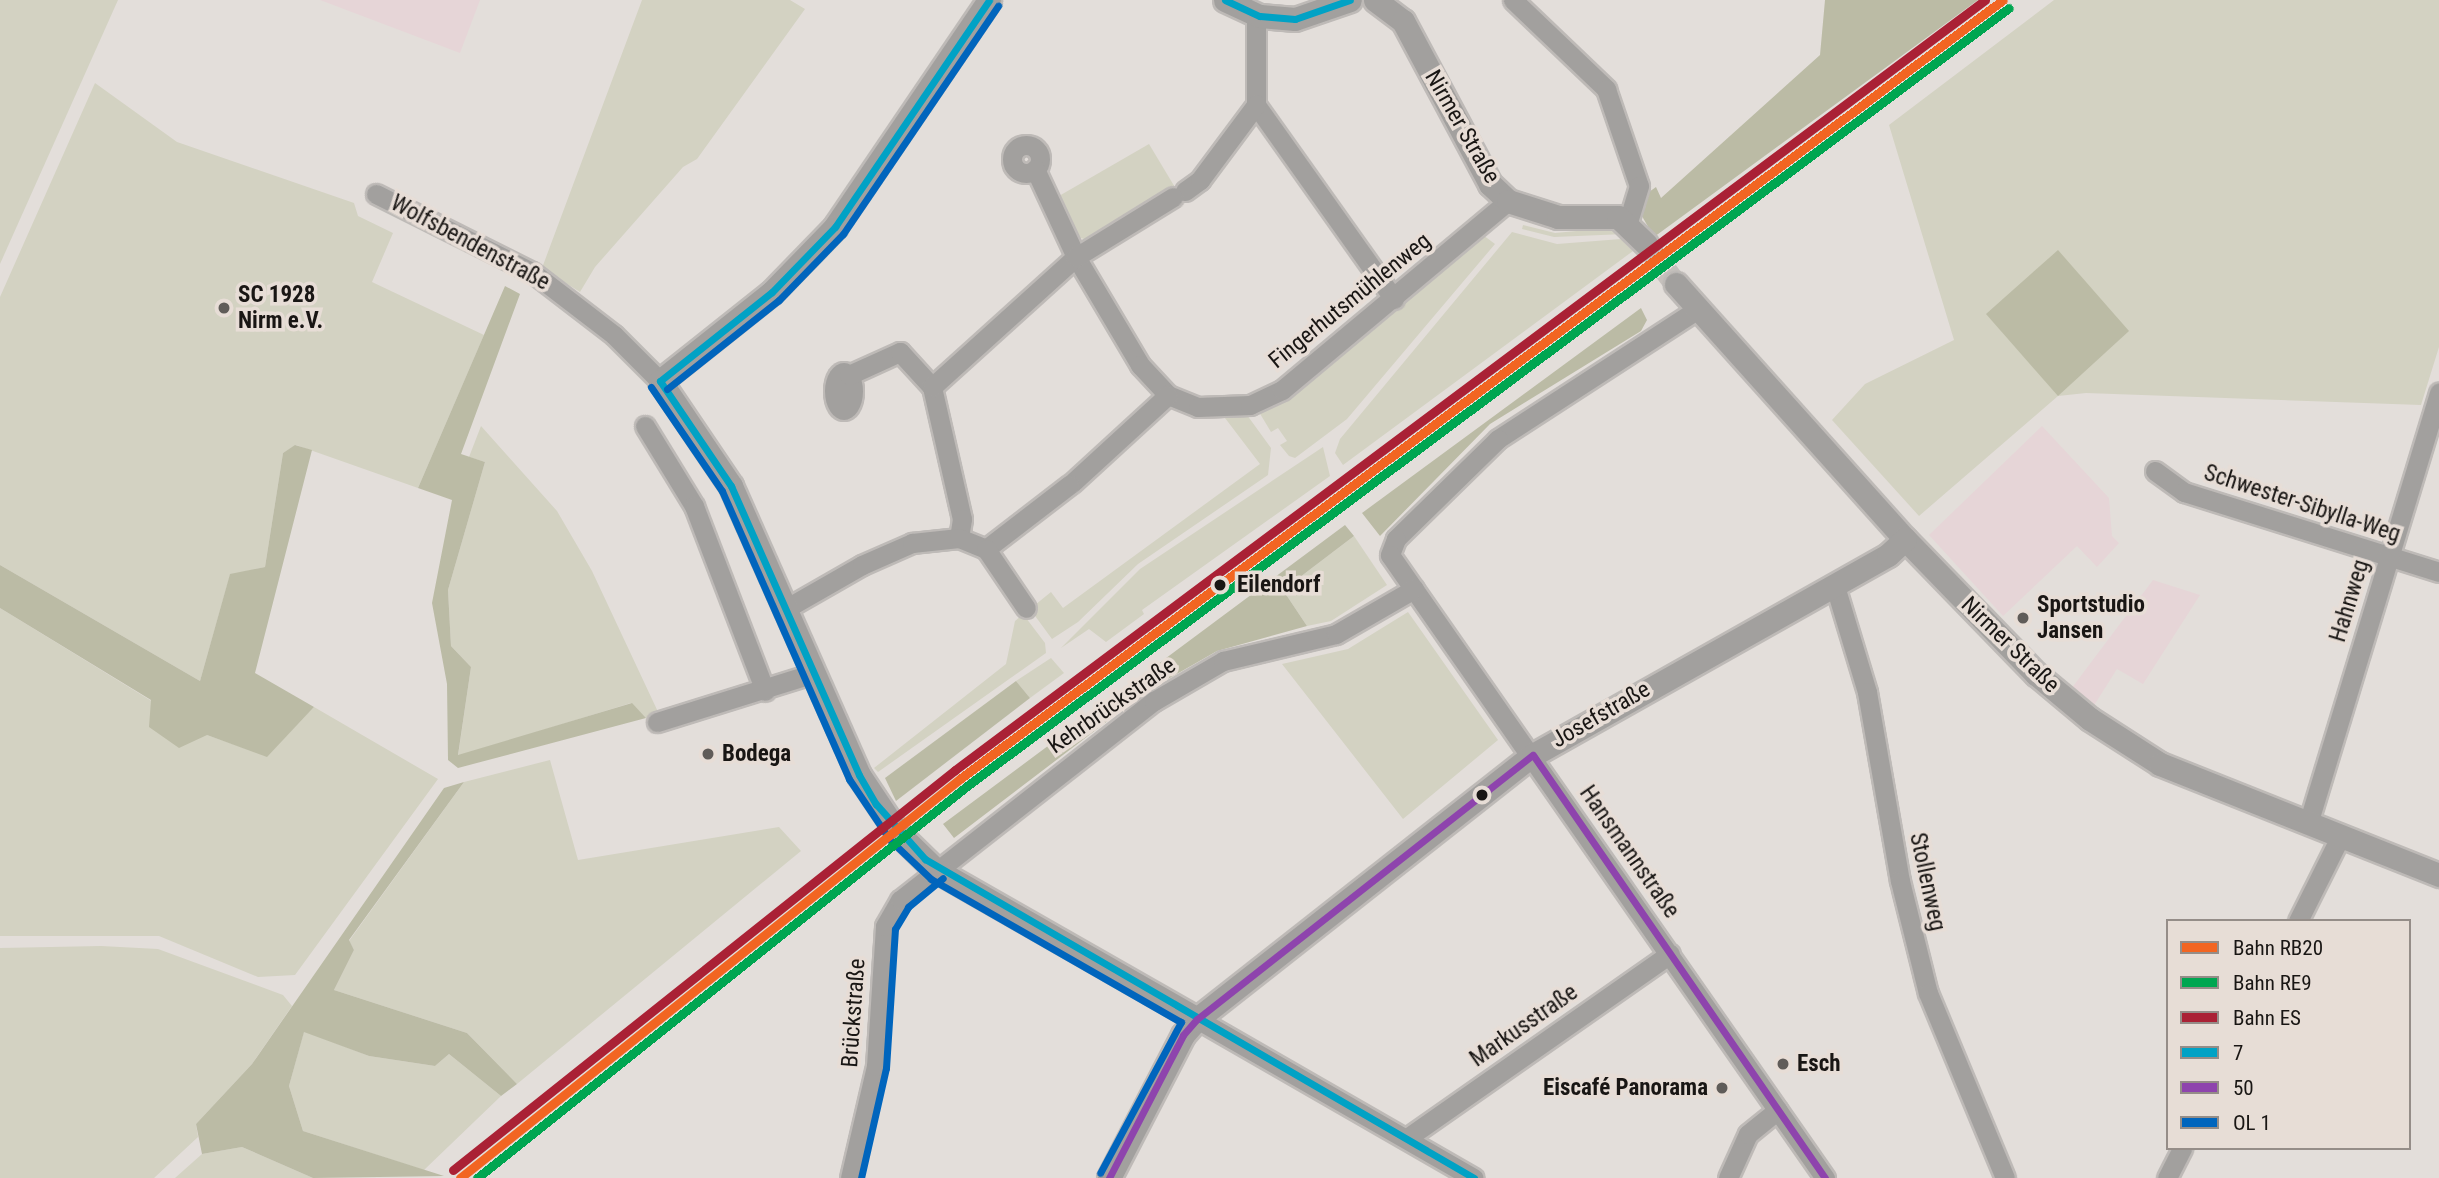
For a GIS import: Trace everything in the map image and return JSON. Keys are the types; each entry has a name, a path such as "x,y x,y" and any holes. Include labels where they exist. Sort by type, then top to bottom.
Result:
{"street":[{"path":"660,382 772,292 835,226 989,0"},
{"path":"1225,0 1256,15 1295,19 1350,0"},
{"name":"Nirmer Straße","path":"1376,0 1403,21 1490,184 1507,201 1542,214 1602,215 1628,222"},
{"path":"1513,0 1606,89 1639,186 1628,222 1646,244"},
{"path":"1256,15 1256,105 1394,299"},
{"path":"932,387 1076,257 1200,180 1256,105"},
{"name":"Fingerhutsmühlenweg","path":"1035,169 1076,257 1140,365 1168,395 1198,407 1251,405 1282,390 1394,299 1507,201"},
{"name":"Wolfsbendenstraße","path":"376,194 532,272 614,335 660,382 731,486 814,673 876,803 930,865 1197,1019"},
{"name":"Nirmer Straße","path":"1676,284 1905,540 2036,674 2119,740 2160,764 2439,875"},
{"name":"Hansmannstraße","path":"1698,309 1498,439 1396,539 1390,555 1533,755 1825,1178"},
{"path":"849,375 900,352 932,387 962,519 959,538"},
{"name":"Hahnweg","path":"2308,824 2439,391"},
{"path":"986,549 1070,484 1168,395"},
{"path":"645,426 694,506 765,691"},
{"name":"Schwester-Sibylla-Weg","path":"2155,471 2184,492 2439,572"},
{"path":"787,608 862,565 912,543 959,538 986,549 1026,608"},
{"name":"Josefstraße","path":"1109,1178 1182,1035 1197,1019 1533,755 1835,586 1905,540"},
{"name":"Stollenweg","path":"1835,586 1867,692 1900,881 1927,993 2005,1178"},
{"name":"Kehrbrückstraße","path":"930,865 1154,701 1223,661 1336,634 1414,589"},
{"path":"657,722 765,691 814,673"},
{"path":"2299,919 2340,837"},
{"name":"Brückstraße","path":"850,1178 876,1066 885,926 900,900 930,865"},
{"name":"Markusstraße","path":"1407,1138 1670,954"},
{"path":"1197,1019 1474,1178"},
{"path":"1728,1178 1748,1134 1777,1110"},
{"path":"2166,1178 2181,1150"}],"shaded area":[{"path":"0,0 118,0 0,264"},
{"path":"320,0 480,0 460,53"},
{"path":"642,0 790,0 805,9 697,159 683,167 595,267 580,292 542,268"},
{"path":"2054,0 2439,0 2439,347 2421,405 2086,393 2058,396 1919,516 1832,420 1865,384 1954,340 1889,125"},
{"path":"95,83 177,142 354,203 358,216 393,233 372,282 484,335 418,488 296,445 283,453 265,567 230,575 200,681 0,565 0,297"},
{"path":"1149,144 1176,189 1088,240 1077,237 1059,196"},
{"path":"1523,225 1555,233 1609,228 1625,234 1554,237 1522,229"},
{"path":"1512,232 1557,244 1621,239 1633,251 1343,465 1335,453 1340,439"},
{"path":"1483,235 1495,244 1347,419 1295,458 1289,456 1280,445 1287,441 1278,428 1271,432 1259,412 1347,350"},
{"path":"1247,415 1271,448 1268,475 1138,564 1078,622 1052,639 1030,609 1051,592 1063,608 1260,464 1225,418"},
{"path":"481,426 557,511 592,571 659,714 646,718 631,703 458,756 471,667 451,646 448,590 485,462 469,457"},
{"path":"2042,426 2109,498 2112,536 2119,543 2097,567 2077,546 2003,616 1929,535"},
{"path":"1323,447 1330,476 1142,610 1144,614 1106,642 1089,629 1061,648 1140,569"},
{"path":"1354,536 1387,585 1331,621 1307,626 1283,590"},
{"path":"2153,580 2200,595 2143,684 2117,669 2093,707 2071,689"},
{"path":"0,608 207,735 267,756 314,707 438,779 295,975 258,977 159,936 0,936"},
{"path":"1408,612 1498,740 1403,819 1282,664 1348,649"},
{"path":"1023,614 1045,643 1046,653 878,772 874,768 1006,664 1015,621"},
{"path":"1051,658 1064,673 1030,698 1016,681"},
{"path":"550,760 578,860 779,827 801,851 517,1084 467,1033 334,990 354,950 349,941 464,782"},
{"path":"101,946 158,949 283,995 292,1006 252,1064 196,1124 198,1137 154,1178 0,1178 0,948"},
{"path":"304,1031 369,1056 435,1066 449,1054 501,1096 424,1170 303,1131 289,1086"},
{"path":"242,1147 313,1178 175,1178 202,1154"}],"green space":[{"path":"1825,0 1978,0 1654,237 1639,211 1642,197 1656,187 1661,198 1820,55"},
{"path":"2058,250 2129,331 2058,396 1986,314"},
{"path":"505,286 520,294 461,454 485,462 448,590 451,646 471,667 458,755 632,703 646,718 458,768 448,760 447,684 432,603 452,500 418,488"},
{"path":"1641,308 1647,320 1641,331 1490,424 1380,536 1362,513"},
{"path":"295,445 312,450 255,673 314,707 267,757 207,735 179,748 149,727 151,700 0,608 0,565 200,681 230,574 265,567 283,453"},
{"path":"1345,525 1354,536 1283,590 1307,626 1217,651 1147,691 954,838 943,824"},
{"path":"1016,681 1030,698 896,801 885,778"},
{"path":"464,782 349,940 354,950 334,990 467,1033 517,1084 501,1096 449,1054 435,1066 369,1056 304,1032 289,1086 303,1131 444,1176 313,1178 242,1147 202,1154 196,1124 252,1064 444,788"}],"tunnel":[{"path":"1646,244 1676,284"}],"rail line":[{"name":"ES","path":"453,1170 955,770 1985,0"},
{"name":"RB20","path":"460,1178 961,778 2003,0"},
{"name":"RE9","path":"477,1178 967,786 2009,8"}],"transit line":[{"name":"7","path":"660,381 772,292 835,227 989,0"},
{"name":"7","path":"1225,0 1260,16 1295,19 1350,0"},
{"path":"667,389 779,300 843,234 998,6"},
{"name":"7","path":"660,381 731,486 859,775 876,804 925,859 1474,1178"},
{"path":"651,387 722,491 849,779 890,840 931,879 1181,1022 1100,1173"},
{"name":"50","path":"1533,755 1825,1178"},
{"name":"50","path":"1109,1178 1183,1035 1197,1019 1533,755"},
{"path":"861,1178 886,1068 895,929 908,907 943,878"}],"place":[{"name":"SC 1928 Nirm e.V.","path":"224,308"},
{"name":"Eilendorf","path":"1220,585"},
{"name":"Sportstudio Jansen","path":"2023,618"},
{"name":"Bodega","path":"708,754"},
{"name":"Esch","path":"1783,1064"},
{"name":"Eiscafé Panorama","path":"1722,1088"}]}
